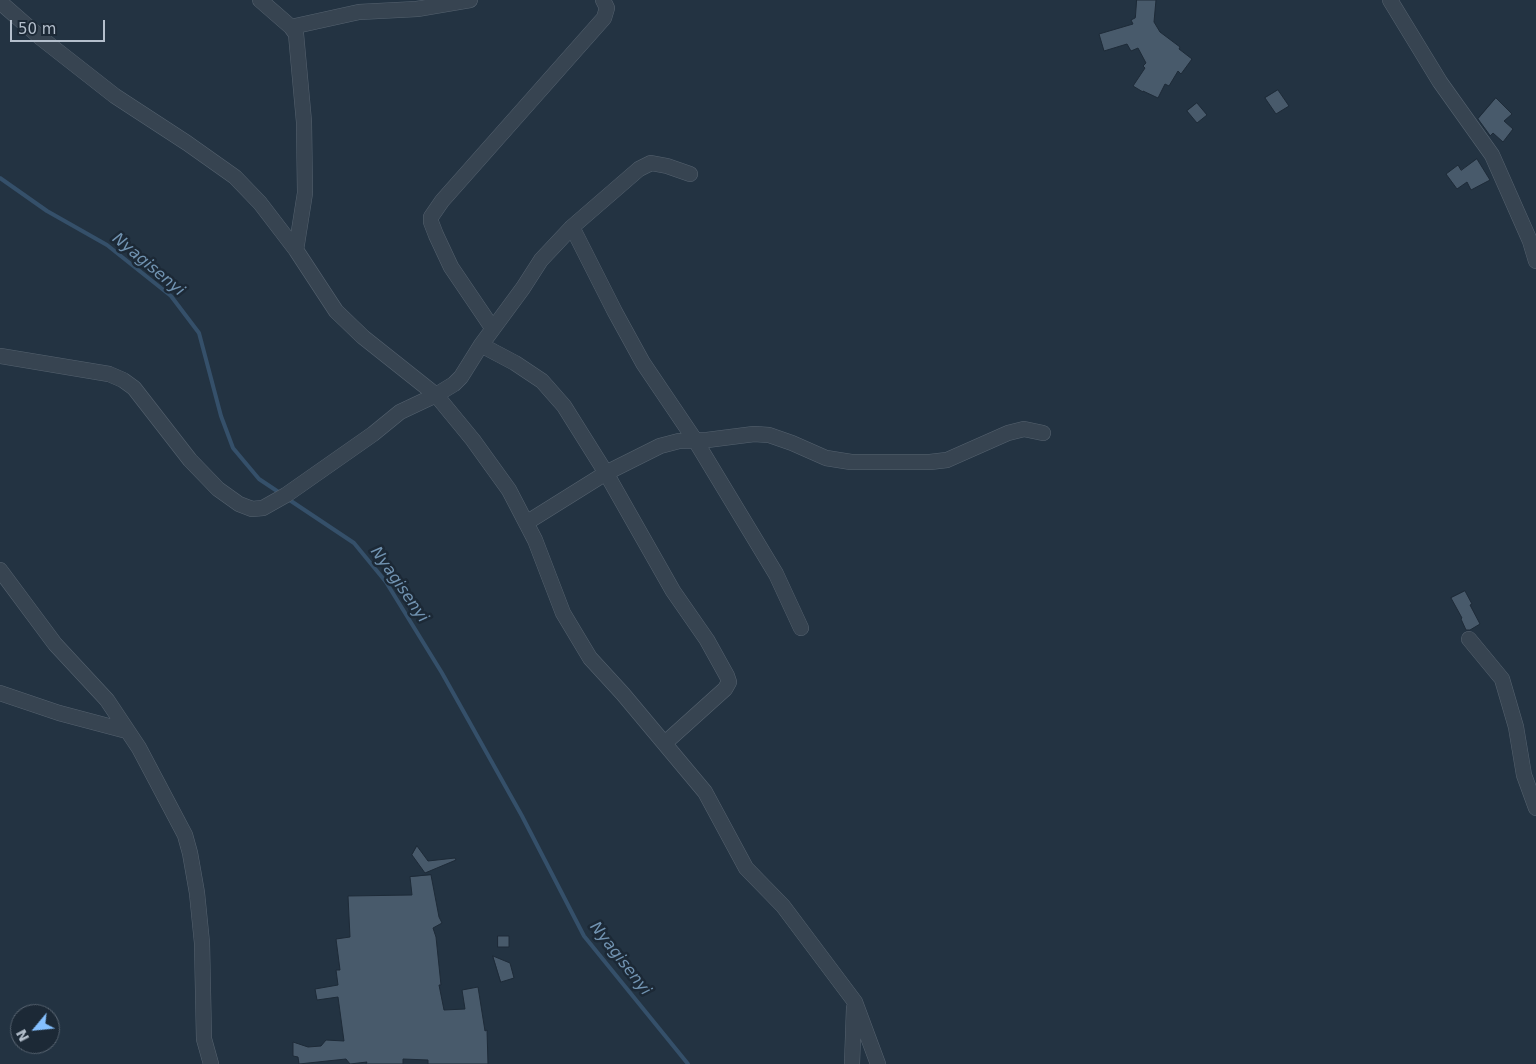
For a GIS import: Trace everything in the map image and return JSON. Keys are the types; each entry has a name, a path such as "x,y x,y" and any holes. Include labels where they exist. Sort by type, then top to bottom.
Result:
{"street":[{"path":"260,0 291,27 296,34 304,122 305,193 296,250"},
{"path":"291,27 359,12 418,9 470,0"},
{"path":"493,329 452,267 436,235 431,222 432,217 442,202 604,18 607,8 603,0"},
{"path":"1390,0 1440,82 1492,156 1530,241 1536,261"},
{"path":"0,2 41,38 115,96 235,177 260,203 296,250 336,311 363,338 436,395 473,440 509,490 535,540 563,613 590,658 665,743 705,792 746,868 783,906 854,1002 878,1064"},
{"path":"0,356 109,374 123,380 134,388 190,460 218,489 239,504 252,509 264,508 286,496 373,434 400,412 454,384 461,377 481,345 541,260 572,227 639,169 651,164 667,166 690,174"},
{"path":"572,227 643,363 695,440 776,574 801,628"},
{"path":"481,345 515,363 542,382 564,406 606,473 673,591 707,640 727,676 729,682 725,689 665,743"},
{"path":"526,523 606,473 660,446 679,441 754,434 769,435 826,458 851,462 930,462 947,460 1008,433 1024,429 1043,433"},
{"path":"0,570 55,644 107,700 139,748 185,835 197,893 202,943 204,1039 211,1064"},
{"path":"1469,639 1502,680 1516,728 1524,775 1536,808"},
{"path":"0,693 59,713 127,730"},
{"path":"852,1064 854,1002"}],"building":[{"path":"1137,0 1156,0 1154,22 1160,32 1192,59 1181,74 1178,71 1169,86 1165,84 1158,98 1133,86 1145,68 1143,66 1146,63 1138,48 1131,51 1127,44 1104,51 1099,34 1133,24 1131,20 1135,18"},
{"path":"1278,90 1289,106 1276,114 1265,98"},
{"path":"1496,98 1512,114 1504,121 1513,129 1503,142 1493,133 1490,136 1478,119"},
{"path":"1197,103 1207,115 1197,123 1187,111"},
{"path":"1477,159 1490,180 1471,190 1467,182 1457,189 1446,174 1458,165 1461,170"},
{"path":"1465,591 1480,624 1470,630 1466,630 1451,598"},
{"path":"417,846 428,861 455,858 456,860 425,873 412,855"},
{"path":"431,875 439,917 442,923 433,928 436,937 441,985 439,985 444,1010 465,1009 462,990 478,987 485,1031 487,1030 488,1064 428,1064 428,1060 403,1059 403,1064 366,1064 367,1062 350,1064 346,1059 299,1064 298,1057 293,1056 293,1042 308,1047 321,1046 326,1040 344,1041 338,997 317,1000 315,989 338,985 336,970 340,970 336,939 350,937 348,896 412,895 410,877"},
{"path":"498,936 509,936 509,947 498,947"},
{"path":"493,956 510,963 514,978 501,982"}],"waterway":[{"name":"Nyagisenyi","path":"0,178 47,211 107,245 171,296 199,333 221,416 233,448 259,479 280,493"},
{"name":"Nyagisenyi","path":"288,499 354,543 386,582 442,673 522,816 584,936 688,1064"}]}
